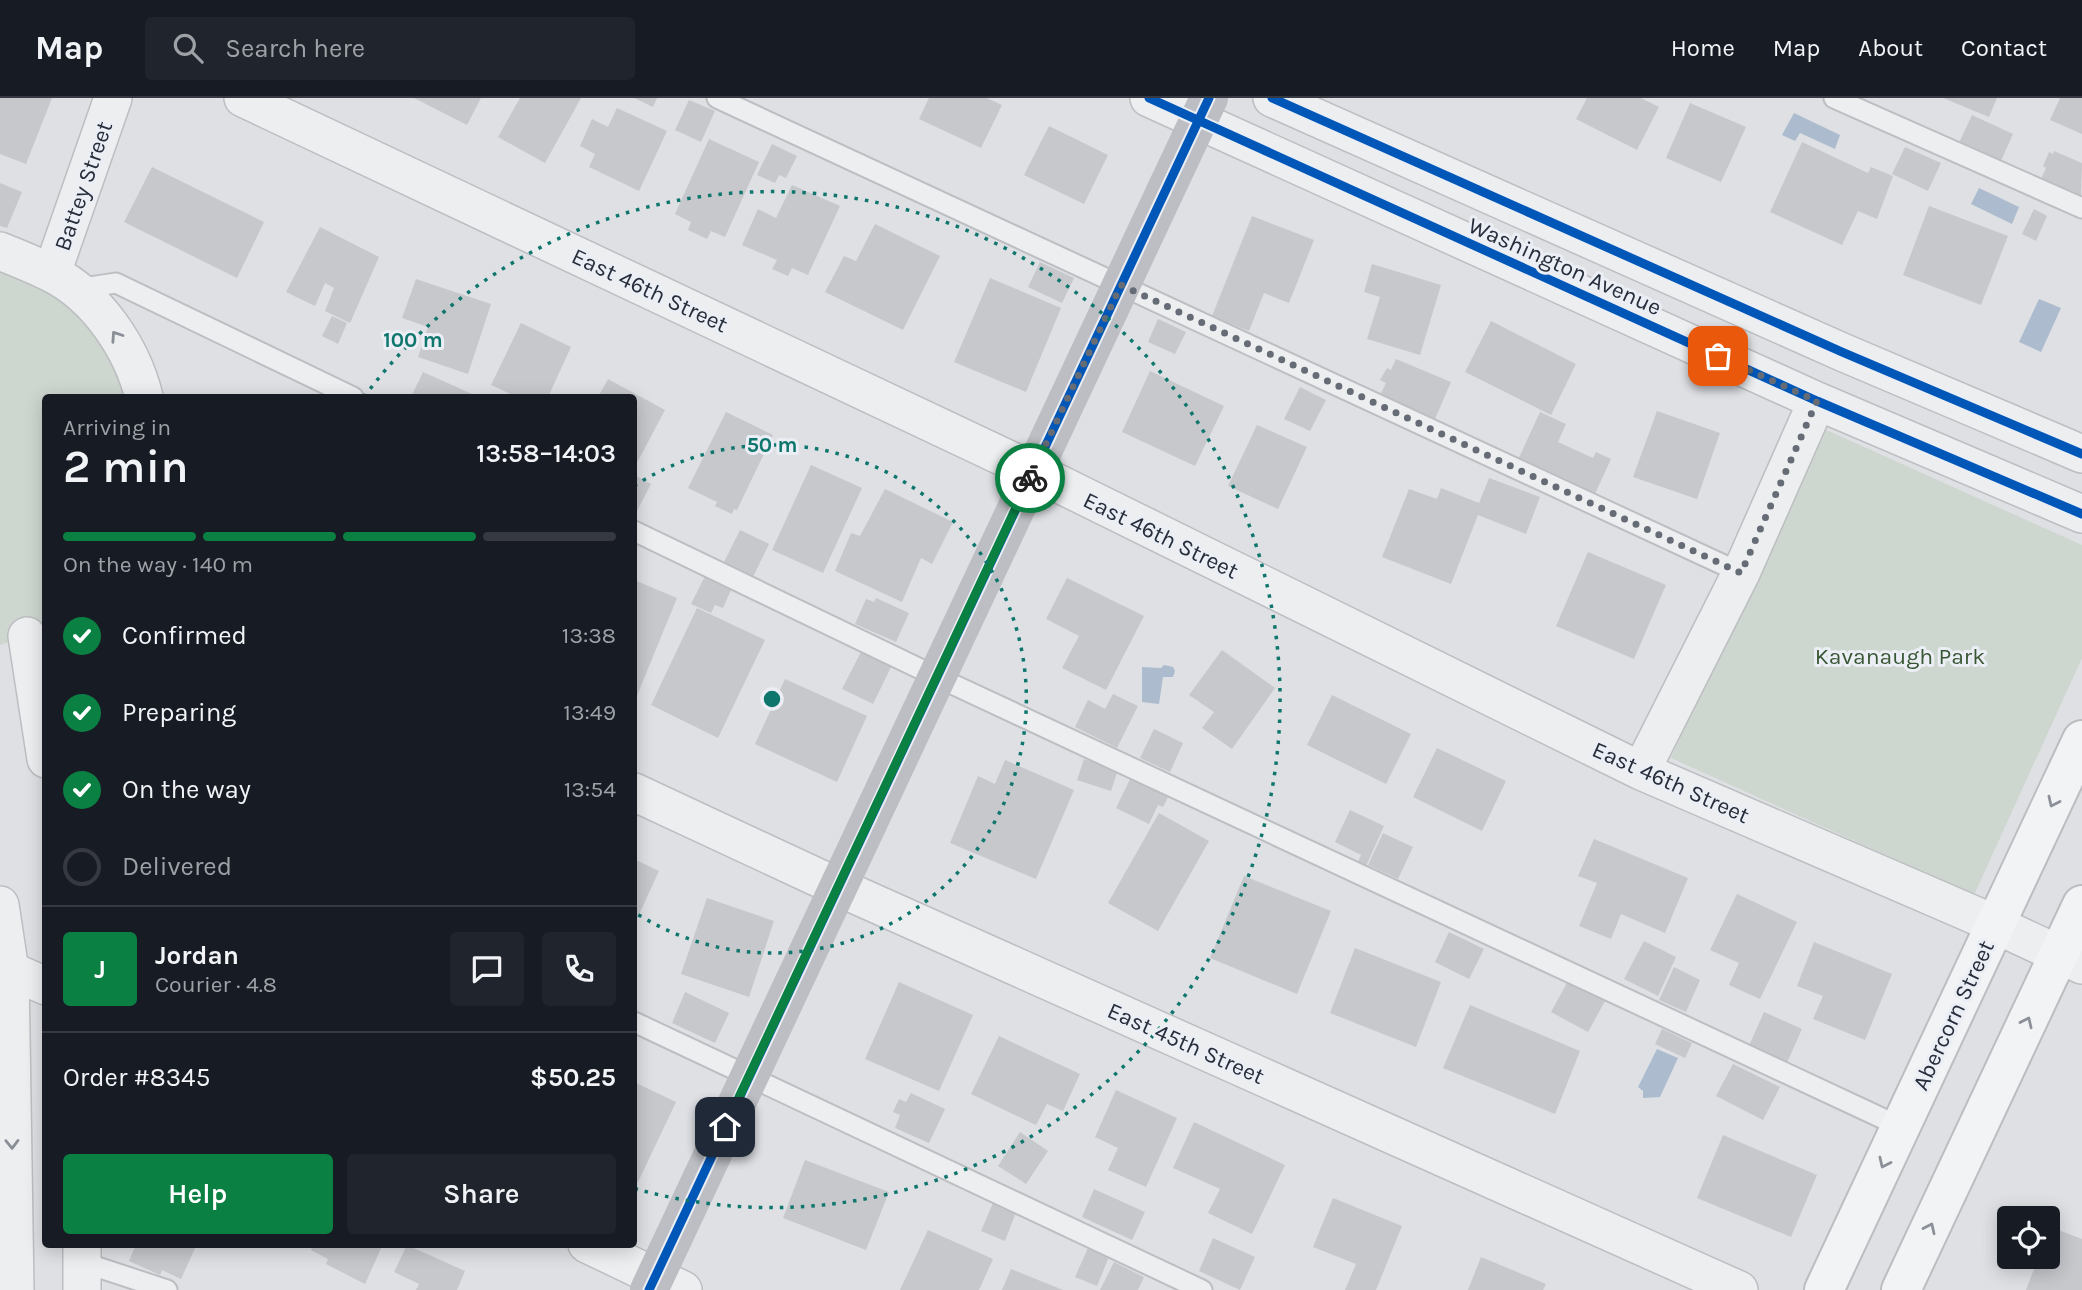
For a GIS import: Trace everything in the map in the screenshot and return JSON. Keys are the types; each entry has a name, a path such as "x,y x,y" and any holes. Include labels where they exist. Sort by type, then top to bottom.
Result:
{"main road":[{"name":"Abercorn Street","path":"1824,1290 2082,740"},
{"path":"1901,1290 2071,959 2082,905"}],"street":[{"name":"Battey Street","path":"64,281 113,98"},
{"name":"East 46th Street","path":"243,98 1033,471 1641,771 2071,959"},
{"name":"Washington Avenue","path":"1149,98 1204,110 1817,401 2082,513"},
{"name":"Washington Avenue","path":"1272,98 1829,346 2082,454"},
{"path":"594,1248 662,1285 749,1077 1204,110"},
{"name":"Battey Street","path":"0,251 64,281 89,301 118,337 139,377 143,394"},
{"path":"1641,771 1741,573 1817,401"},
{"path":"24,635 42,734"},
{"name":"East 45th Street","path":"637,793 838,887 1739,1290"},
{"path":"0,905 5,968 15,1290"},
{"path":"5,968 42,984"}],"lane":[{"path":"717,98 1741,573"},
{"path":"1834,98 2082,208"},
{"path":"64,281 116,284 347,394"},
{"path":"637,532 937,677 1901,1127"},
{"path":"637,1023 1202,1290"},
{"path":"82,1265 167,1290"}],"green space":[{"path":"0,251 52,273 142,394 42,394 42,627 27,636 0,645"},
{"name":"Kavanaugh Park","path":"1822,428 2082,545 2082,658 1974,895 1671,758"}],"water":[{"path":"1794,113 1840,135 1835,149 1800,133 1795,141 1782,135"},
{"path":"1979,188 2019,207 2012,224 1971,204"},
{"path":"2039,299 2061,308 2041,352 2019,342"},
{"path":"1164,665 1173,667 1175,671 1173,677 1163,677 1159,704 1142,702 1142,667 1161,668"},
{"path":"1657,1049 1678,1058 1660,1097 1643,1098 1643,1091 1638,1087"}],"building":[{"path":"0,98 52,98 26,164 0,154"},
{"path":"414,98 481,98 467,125"},
{"path":"520,98 581,98 545,163 498,137"},
{"path":"634,98 657,98 653,107"},
{"path":"929,98 987,98 1002,105 981,148 919,119"},
{"path":"1587,98 1641,98 1659,107 1637,150 1576,119"},
{"path":"1943,98 1997,98 1989,117"},
{"path":"2060,98 2082,98 2082,134 2050,120"},
{"path":"689,100 715,111 701,142 675,130"},
{"path":"1690,103 1746,127 1721,182 1666,158"},
{"path":"617,108 667,131 639,191 589,167 595,154 580,146 592,119 608,127"},
{"path":"1972,115 2013,134 2001,161 1959,143"},
{"path":"1049,126 1108,155 1084,204 1024,175"},
{"path":"709,139 759,162 725,237 711,231 707,239 688,230 691,222 675,214"},
{"path":"1802,142 1868,173 1871,167 1893,176 1877,219 1858,211 1842,245 1770,212"},
{"path":"772,144 797,156 786,178 779,175 775,183 757,175"},
{"path":"1905,147 1941,163 1928,191 1892,174"},
{"path":"2054,151 2082,163 2081,198 2041,179 2049,152 2053,154"},
{"path":"152,167 264,222 237,278 124,222"},
{"path":"0,183 22,192 7,228 0,226"},
{"path":"792,185 840,206 808,275 792,268 788,276 772,269 777,260 742,245 758,209 776,218"},
{"path":"1929,206 2008,236 1981,305 1903,275"},
{"path":"2034,209 2047,216 2036,241 2022,234"},
{"path":"1252,216 1314,240 1289,303 1264,293 1249,331 1212,316"},
{"path":"875,224 940,256 903,330 825,292 844,256 856,261"},
{"path":"320,227 379,257 350,323 325,311 334,288 325,283 315,306 286,292"},
{"path":"1040,262 1074,278 1062,303 1028,287"},
{"path":"1372,264 1441,285 1420,355 1367,339 1380,297 1364,292"},
{"path":"990,278 1061,308 1026,392 954,362"},
{"path":"416,279 491,304 468,374 418,357 428,327 402,318"},
{"path":"332,316 347,323 338,344 322,336"},
{"path":"1158,319 1186,332 1175,354 1148,342"},
{"path":"1491,321 1576,364 1551,415 1465,372"},
{"path":"521,323 571,347 549,394 510,394 491,385"},
{"path":"1396,359 1451,382 1435,419 1380,395 1386,383 1380,380 1387,368 1391,370"},
{"path":"1150,371 1224,406 1195,466 1122,432"},
{"path":"423,372 472,394 412,394"},
{"path":"608,379 636,394 600,394"},
{"path":"1300,387 1326,400 1310,431 1284,419"},
{"path":"637,395 665,410 637,460"},
{"path":"1657,411 1720,433 1697,499 1633,477"},
{"path":"726,412 773,435 737,510 734,509 732,514 715,506 717,502 688,488"},
{"path":"1540,412 1566,424 1558,442 1593,458 1596,452 1611,459 1594,496 1517,462"},
{"path":"1257,425 1307,447 1278,509 1228,486"},
{"path":"811,465 862,488 823,573 772,550"},
{"path":"637,477 651,484 637,511"},
{"path":"1489,478 1540,497 1526,534 1478,515 1451,584 1382,557 1409,489 1437,499 1441,488 1479,503"},
{"path":"885,489 953,522 932,564 921,558 902,602 835,571 851,533 860,536"},
{"path":"740,530 769,544 753,577 724,562"},
{"path":"1588,552 1666,585 1634,659 1556,626"},
{"path":"705,576 732,588 723,608 715,605 711,613 691,604"},
{"path":"1067,578 1144,616 1106,690 1062,668 1079,636 1046,619"},
{"path":"637,581 677,598 637,696"},
{"path":"876,598 909,613 896,642 855,624 866,599 874,602"},
{"path":"697,608 765,640 718,738 651,705"},
{"path":"862,650 892,665 873,704 842,689"},
{"path":"1222,650 1275,688 1232,749 1202,728 1214,712 1189,695"},
{"path":"785,679 867,716 837,782 755,744"},
{"path":"1113,694 1138,706 1117,748 1075,727 1088,700 1105,709"},
{"path":"1332,695 1411,734 1386,784 1307,745"},
{"path":"1154,729 1183,743 1170,772 1140,758"},
{"path":"1437,748 1506,781 1482,831 1413,797"},
{"path":"1084,759 1118,770 1111,791 1077,780"},
{"path":"1005,760 1074,790 1036,879 950,843 978,776 995,784"},
{"path":"1131,777 1169,795 1163,807 1158,805 1149,824 1116,808"},
{"path":"1350,810 1384,826 1366,866 1358,862 1361,855 1335,842"},
{"path":"1159,813 1209,841 1158,931 1108,903"},
{"path":"1383,833 1413,847 1398,879 1368,865"},
{"path":"1594,839 1688,878 1665,933 1621,914 1611,939 1579,926 1597,883 1578,876"},
{"path":"637,860 659,871 637,919"},
{"path":"1244,876 1331,911 1297,994 1210,958"},
{"path":"1737,894 1797,922 1760,999 1729,985 1739,963 1710,950"},
{"path":"707,898 774,921 749,997 681,974"},
{"path":"1449,932 1484,949 1469,979 1435,962"},
{"path":"1644,941 1676,957 1658,996 1624,979"},
{"path":"1814,942 1892,974 1865,1040 1813,1019 1823,996 1797,986"},
{"path":"1355,948 1441,982 1416,1047 1330,1013"},
{"path":"1674,967 1700,980 1686,1012 1659,1000"},
{"path":"1568,981 1605,1001 1588,1032 1551,1012"},
{"path":"899,982 973,1015 939,1091 865,1059"},
{"path":"685,992 729,1013 715,1043 672,1023"},
{"path":"1470,1005 1580,1051 1555,1114 1443,1068"},
{"path":"1764,1012 1802,1029 1786,1065 1748,1048"},
{"path":"1662,1029 1692,1043 1685,1058 1655,1044"},
{"path":"999,1036 1080,1074 1063,1111 1047,1104 1036,1125 971,1094"},
{"path":"1733,1064 1780,1087 1763,1120 1716,1096"},
{"path":"637,1083 676,1102 637,1182"},
{"path":"1116,1090 1177,1118 1146,1187 1108,1170 1118,1148 1095,1137"},
{"path":"911,1093 945,1109 929,1143 895,1128 900,1115 893,1112 899,1099 906,1102"},
{"path":"1194,1122 1285,1165 1252,1234 1208,1213 1220,1189 1173,1168"},
{"path":"1020,1132 1048,1151 1026,1184 998,1166"},
{"path":"1723,1135 1817,1175 1791,1237 1697,1198"},
{"path":"805,1160 889,1192 866,1250 783,1218"},
{"path":"1094,1189 1145,1212 1132,1240 1082,1217"},
{"path":"995,1198 1018,1207 1005,1241 981,1231"},
{"path":"1333,1198 1402,1226 1376,1290 1345,1290 1356,1264 1313,1247"},
{"path":"928,1230 993,1259 979,1290 900,1290"},
{"path":"2060,1231 2082,1239 2082,1290 2026,1290 2034,1269 2060,1269"},
{"path":"1213,1238 1255,1257 1240,1290 1199,1271"},
{"path":"134,1248 195,1248 181,1279 162,1270 160,1275 129,1261"},
{"path":"381,1248 365,1284 326,1264 328,1259 311,1250"},
{"path":"406,1248 414,1248 465,1271 457,1290 416,1290 419,1284 394,1272"},
{"path":"1088,1248 1109,1257 1097,1286 1075,1277"},
{"path":"1481,1257 1546,1284 1543,1290 1468,1290"},
{"path":"1114,1262 1144,1277 1138,1290 1100,1290"},
{"path":"1011,1269 1063,1290 1002,1290"}],"cycle path":[{"path":"1149,98 1817,401 2082,514"},
{"path":"649,1290 1209,98"},
{"path":"1272,98 1842,352 2082,454"}],"way so far":[{"path":"1030,478 1121,285 1741,573 1817,401 1718,356"}],"route":[{"path":"725,1127 1030,478"}]}
